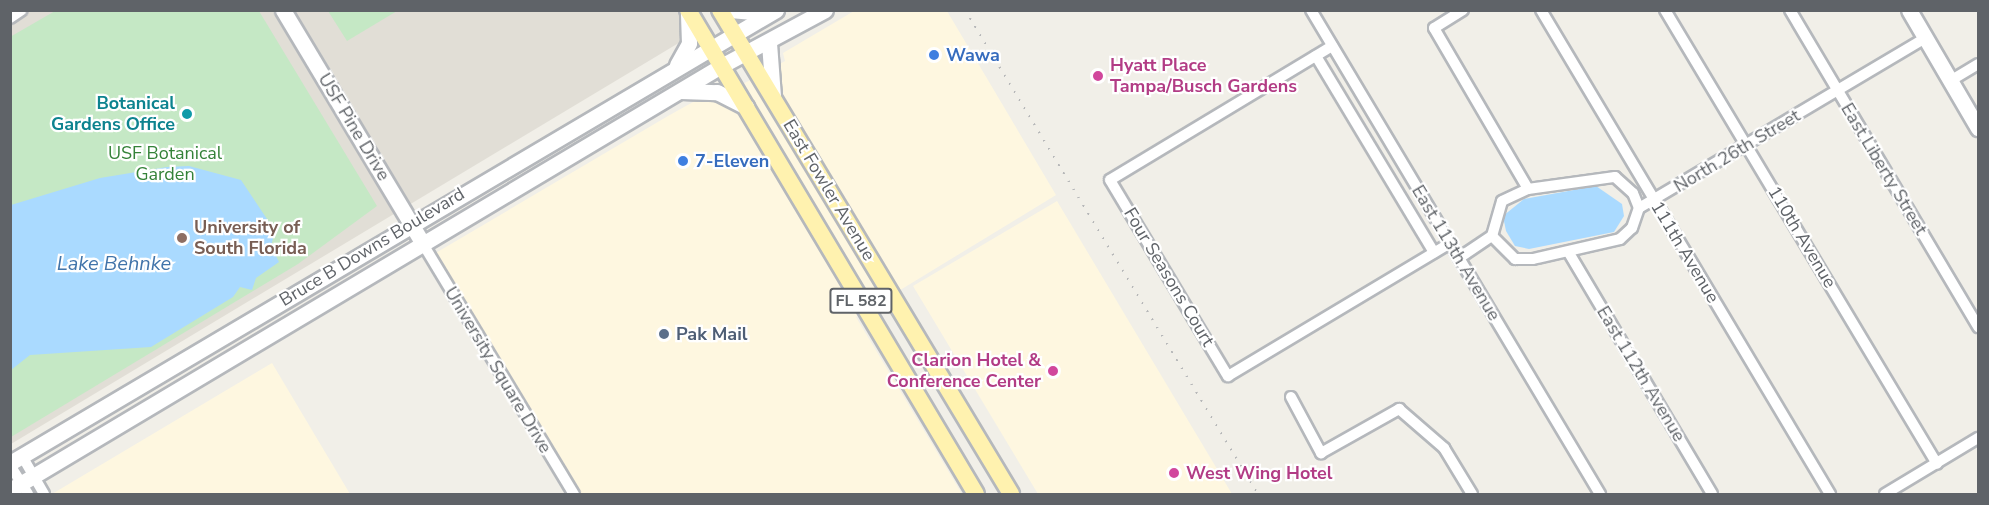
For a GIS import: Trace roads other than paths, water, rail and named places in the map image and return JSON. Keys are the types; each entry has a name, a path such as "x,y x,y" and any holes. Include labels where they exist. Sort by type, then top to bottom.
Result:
{"main road":[{"name":"USF Pine Drive","path":"283,10 423,244"},
{"name":"East Fowler Avenue","path":"688,10 976,495"},
{"path":"675,68 688,43 688,10"},
{"name":"East Fowler Avenue","path":"720,10 1011,495"},
{"path":"730,10 775,11"},
{"name":"Bruce B Downs Boulevard","path":"23,486 721,66 768,43 825,10"},
{"path":"1909,10 1978,128"},
{"name":"Bruce B Downs Boulevard","path":"14,461 710,46 775,11"},
{"path":"768,43 772,96"},
{"path":"678,92 717,92 746,107"}],"street":[{"path":"10,18 22,10"},
{"name":"East 113th Avenue","path":"1311,10 1600,495"},
{"path":"1463,10 1434,28 1528,189"},
{"name":"111th Avenue","path":"1541,10 1830,495"},
{"name":"110th Avenue","path":"1665,10 1937,464"},
{"name":"East Liberty Street","path":"1790,10 1978,327"},
{"name":"North 26th Street","path":"1639,208 1747,146 1925,38"},
{"name":"Four Seasons Court","path":"1332,46 1110,180 1228,376 1450,243"},
{"path":"1316,56 1434,252"},
{"path":"1950,81 1978,64"},
{"path":"1459,258 1492,236 1502,201 1528,189 1615,177 1633,193 1639,208 1632,228 1620,239 1569,253 1515,259 1492,236"},
{"name":"University Square Drive","path":"423,244 574,495"},
{"name":"East 112th Avenue","path":"1569,253 1713,495"},
{"path":"1291,398 1321,453 1399,409 1444,448 1472,495"},
{"path":"1885,495 1978,438"},
{"path":"14,461 23,486 44,495"}],"water":[{"name":"Lake Behnke","path":"189,166 241,180 275,231 271,246 279,262 256,278 252,290 240,287 233,297 151,347 30,355 11,370 11,205 100,178 167,167"},
{"path":"1596,186 1622,204 1624,216 1614,232 1529,249 1515,246 1506,231 1503,216 1524,199"}],"railway":[{"path":"965,10 1258,494"}],"place":[{"name":"Wawa","path":"934,55"},
{"name":"Hyatt Place Tampa/Busch Gardens","path":"1098,76"},
{"name":"Botanical Gardens Office","path":"187,114"},
{"name":"7-Eleven","path":"683,161"},
{"name":"University of South Florida","path":"182,238"},
{"name":"Pak Mail","path":"664,334"},
{"name":"Clarion Hotel & Conference Center","path":"1053,371"},
{"name":"West Wing Hotel","path":"1174,473"}],"park label":[{"name":"USF Botanical Garden","path":"165,164"}]}
